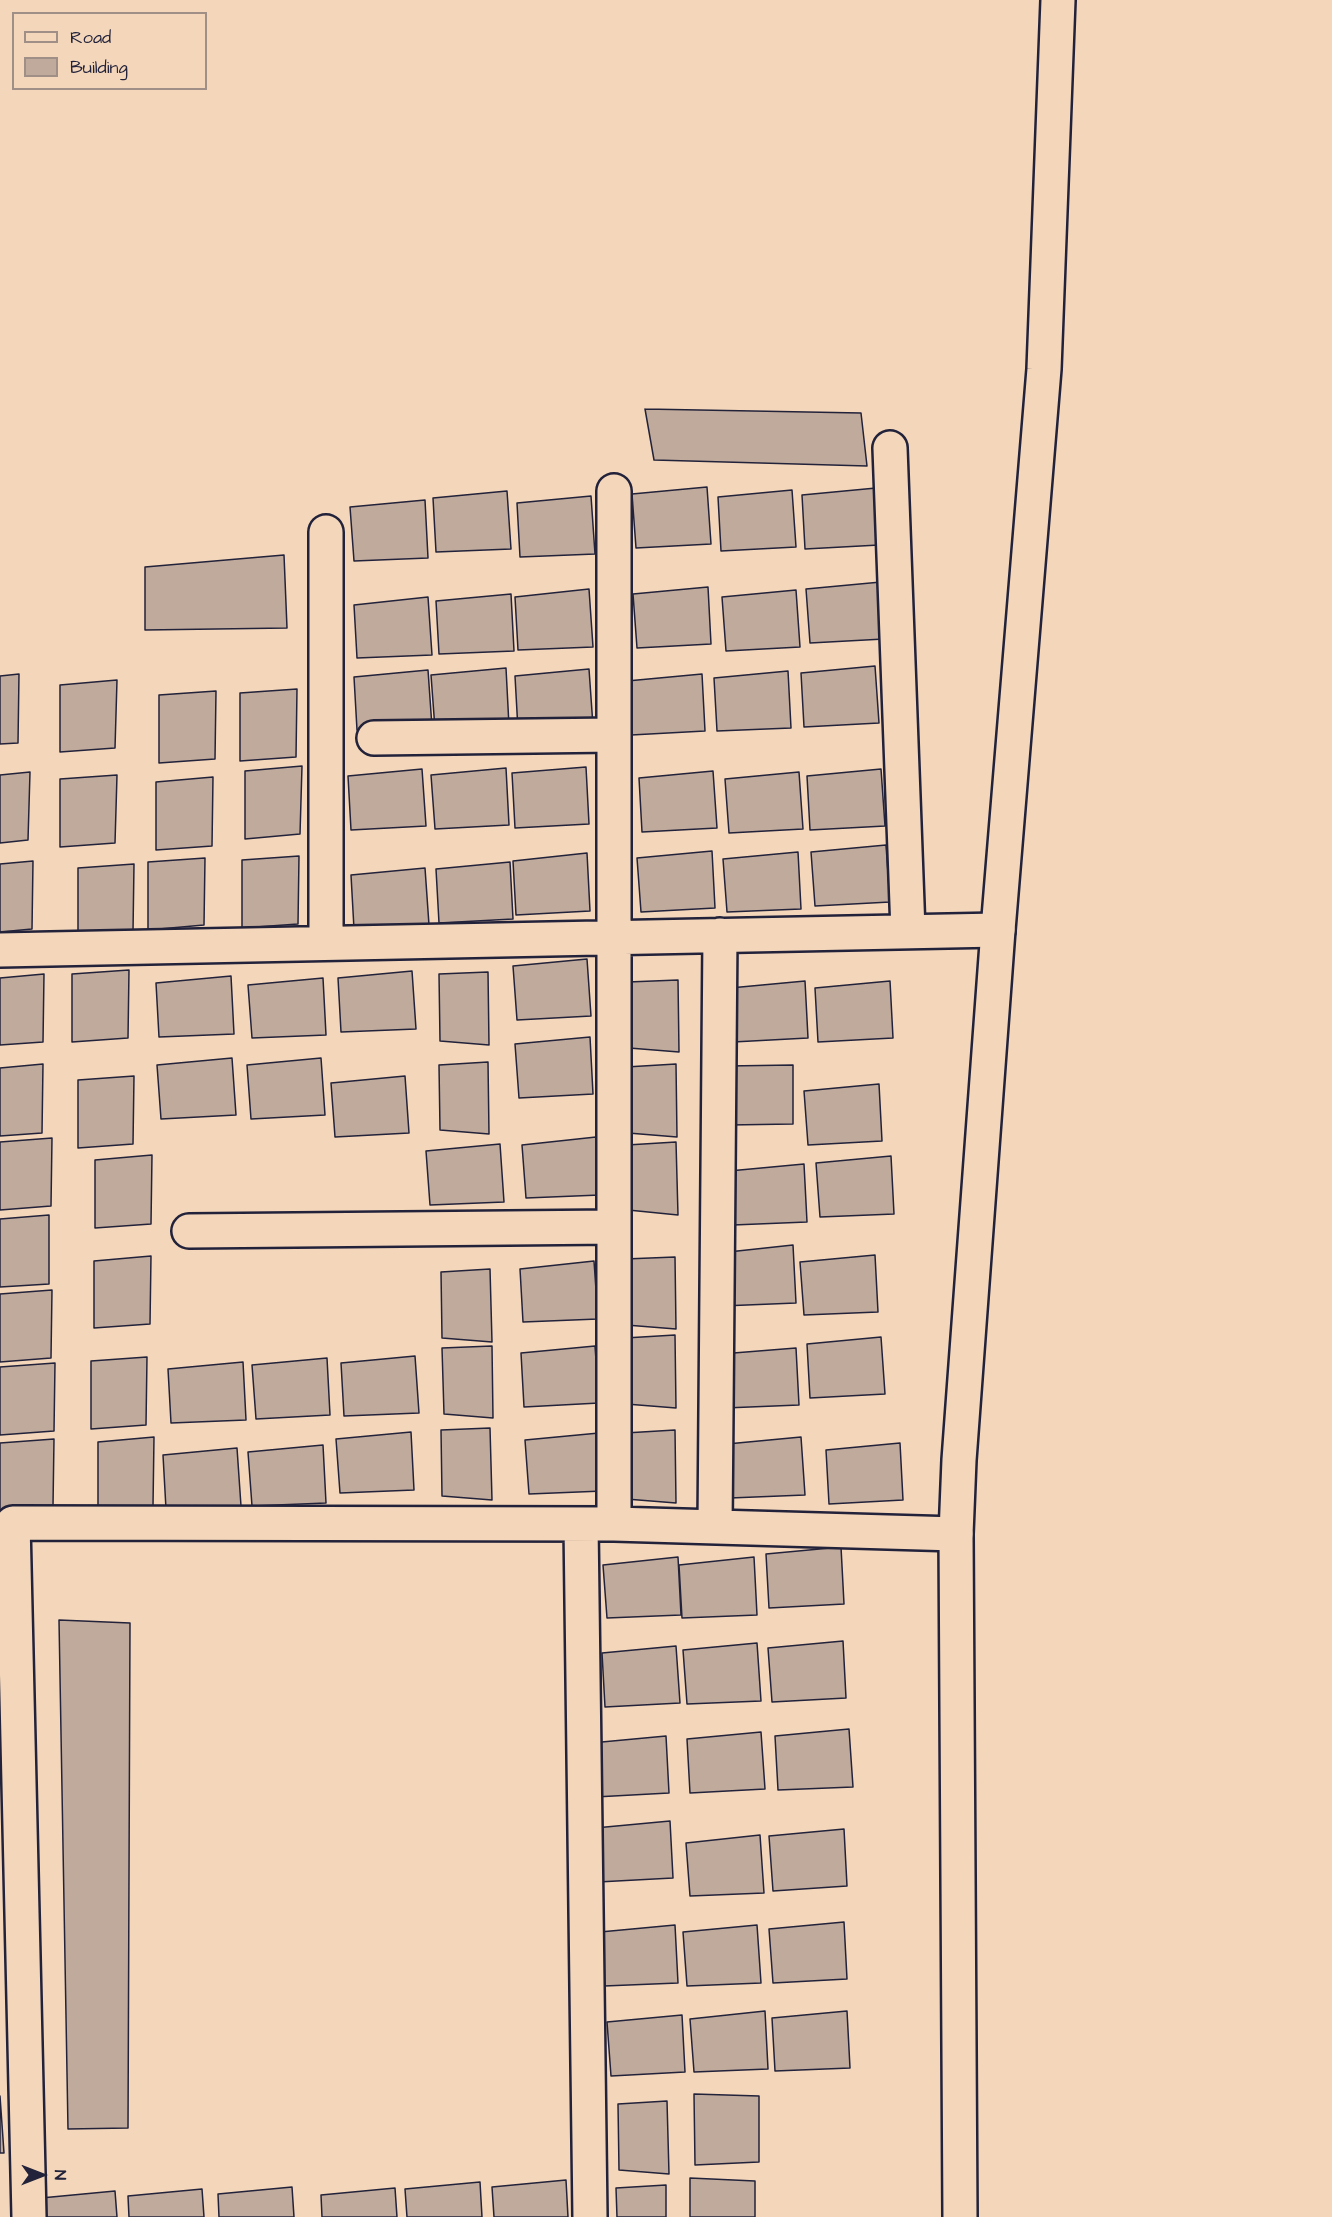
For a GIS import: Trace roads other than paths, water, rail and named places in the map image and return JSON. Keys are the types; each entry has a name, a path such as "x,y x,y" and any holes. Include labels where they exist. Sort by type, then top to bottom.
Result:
{"street":[{"path":"960,2217 956,1534 959,1448 998,930 1044,369 1058,0"},
{"path":"890,448 908,931"},
{"path":"615,491 615,1524"},
{"path":"326,532 326,943"},
{"path":"374,738 615,735"},
{"path":"0,950 998,930"},
{"path":"715,1527 720,935"},
{"path":"189,1231 615,1227"},
{"path":"29,2217 6,1523 615,1524 956,1534"},
{"path":"581,1524 590,2217"}]}
